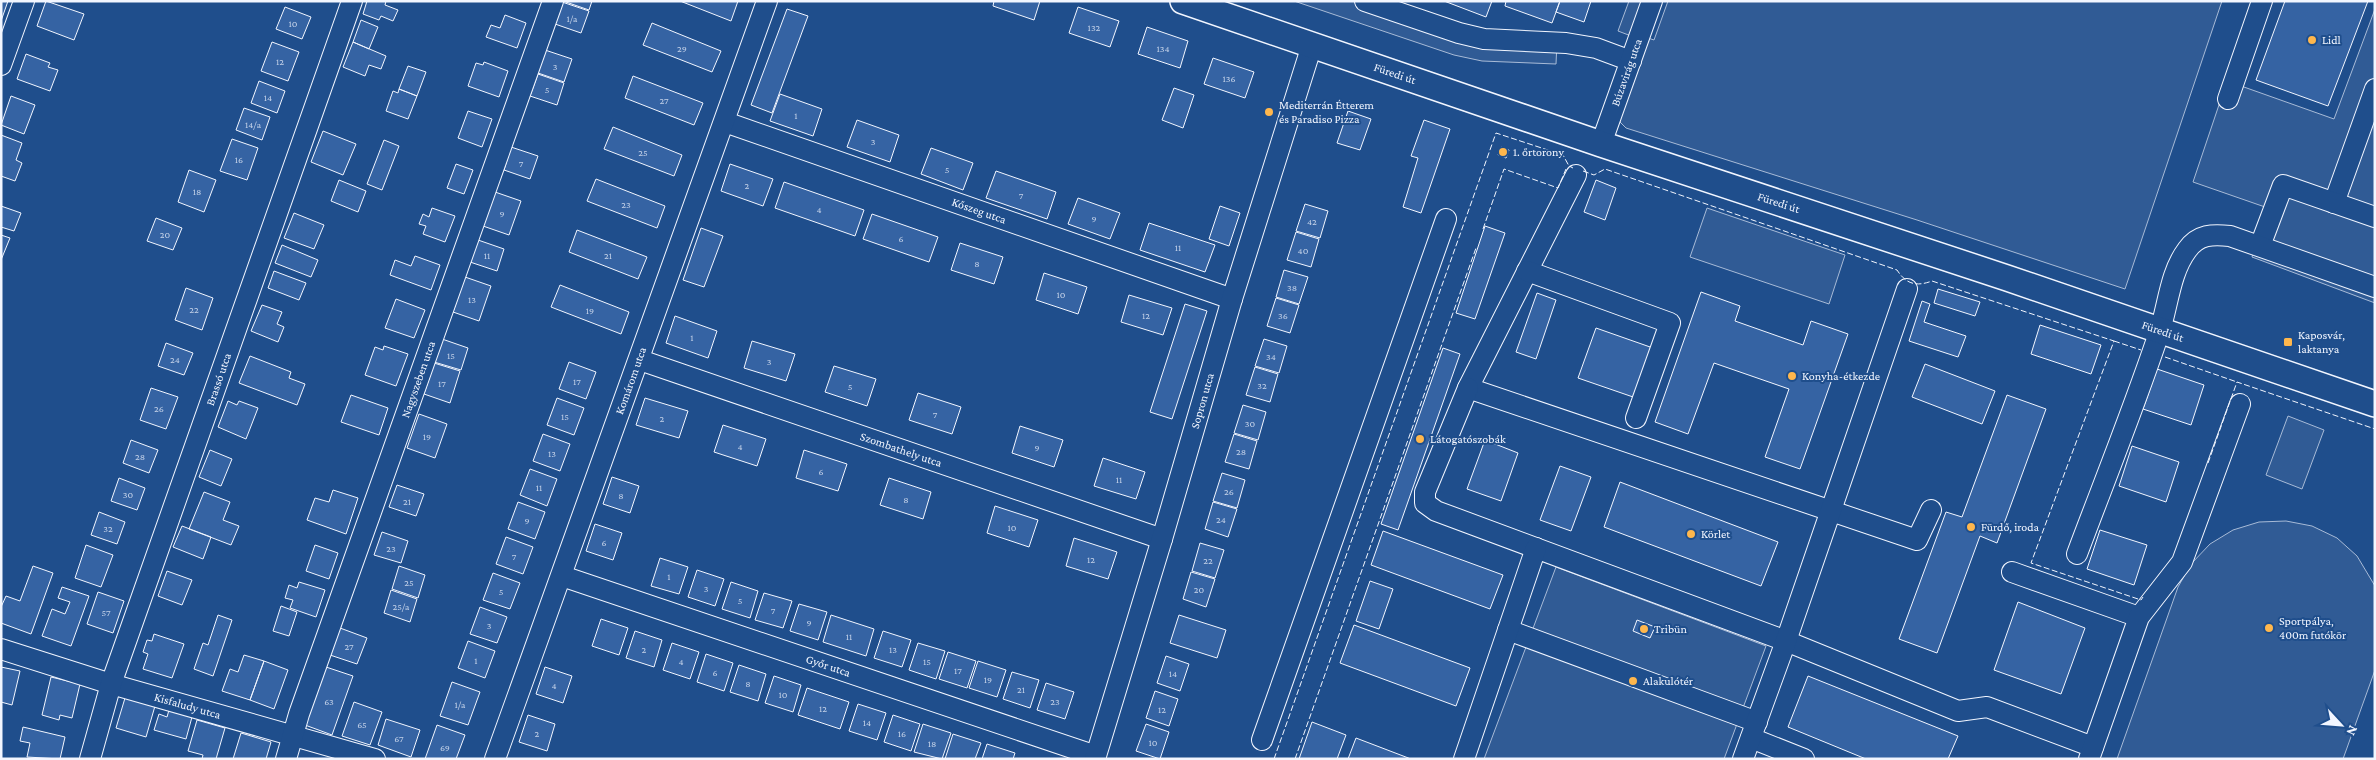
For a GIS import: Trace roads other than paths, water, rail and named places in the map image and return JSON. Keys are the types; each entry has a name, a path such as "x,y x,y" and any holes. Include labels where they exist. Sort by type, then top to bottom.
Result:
{"main road":[{"name":"Füredi út","path":"1183,1 1601,144 2161,330 2375,404"}],"street":[{"path":"1,66 24,1"},
{"name":"Brassó utca","path":"90,759 111,684 352,1"},
{"name":"Nagyszeben utca","path":"286,759 292,736 553,1"},
{"name":"Komárom utca","path":"495,759 735,104 767,1"},
{"path":"735,104 775,1"},
{"path":"1365,1 1459,33 1484,39 1566,43 1596,48 1631,61"},
{"name":"Búzavirág utca","path":"1601,144 1652,1"},
{"path":"2228,99 2262,1"},
{"name":"Sopron utca","path":"1095,757 1162,539 1232,299 1312,45"},
{"path":"2334,203 2375,89"},
{"name":"Kőszeg utca","path":"735,104 1232,299"},
{"path":"1576,175 1468,388 1425,492 1425,503 1436,511 1786,641 1958,711 1986,706 2091,753 2139,617 2182,562 2240,404"},
{"path":"2260,246 2284,185 2375,217"},
{"path":"1262,740 1446,219"},
{"path":"2077,554 2161,330 2178,269 2187,250 2198,238 2214,234 2230,236 2375,287"},
{"path":"1527,271 1670,322 1636,418"},
{"path":"1743,759 1786,641 1906,289"},
{"name":"Szombathely utca","path":"640,360 1162,539"},
{"path":"1468,388 1917,540 1931,510"},
{"path":"1464,759 1536,548"},
{"path":"2012,572 2139,617"},
{"name":"Győr utca","path":"562,576 1095,757"},
{"path":"1508,630 1754,730 1804,759"},
{"name":"Kisfaludy utca","path":"1,649 111,684 375,759"}],"place":[{"name":"Lidl","path":"2312,40"},
{"name":"Mediterrán Étterem és Paradiso Pizza","path":"1269,112"},
{"name":"1. őrtorony","path":"1503,152"},
{"name":"Kaposvár, laktanya","path":"2288,342"},
{"name":"Konyha-étkezde","path":"1792,376"},
{"name":"Látogatószobák","path":"1420,439"},
{"name":"Fürdő, iroda","path":"1971,527"},
{"name":"Körlet","path":"1691,534"},
{"name":"Sportpálya, 400m futókör","path":"2269,628"},
{"name":"Tribün","path":"1644,629"},
{"name":"Alakulótér","path":"1633,681"}]}
